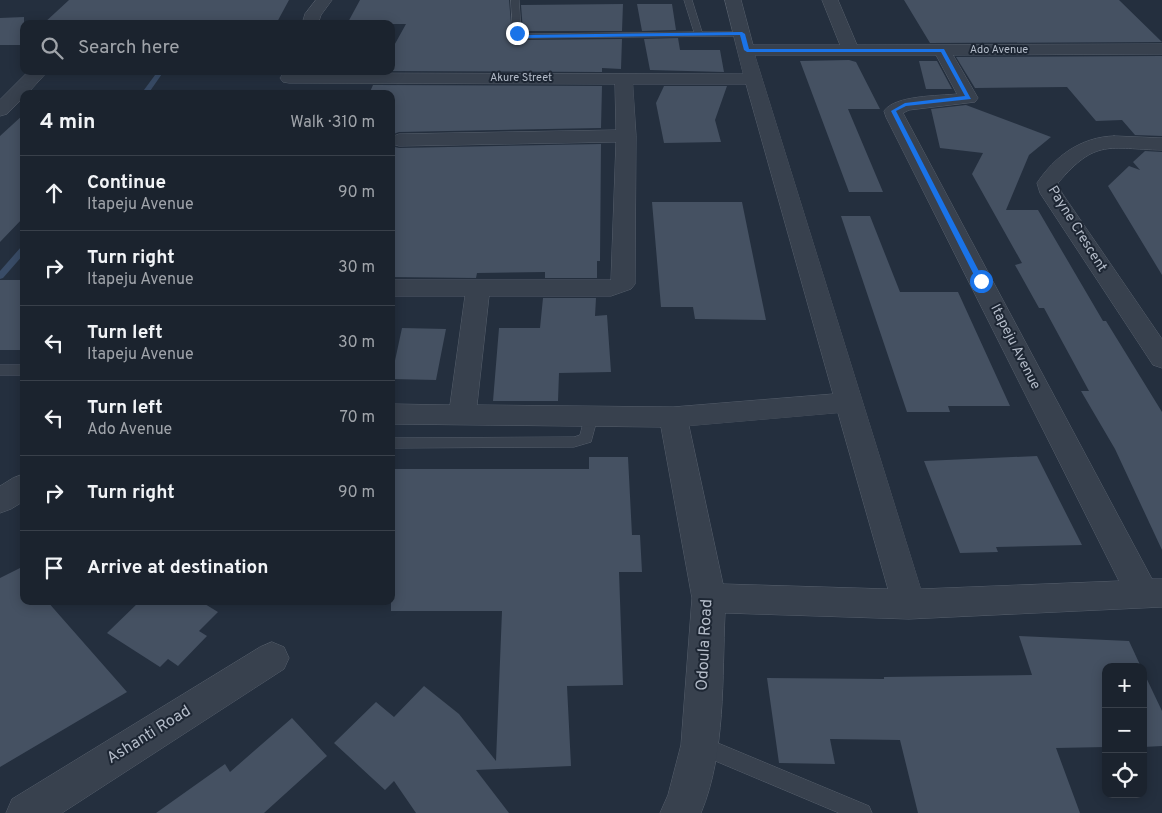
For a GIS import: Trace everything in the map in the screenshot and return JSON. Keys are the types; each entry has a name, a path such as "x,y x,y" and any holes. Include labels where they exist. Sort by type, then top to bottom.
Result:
{"street":[{"path":"312,20 324,0"},
{"path":"733,0 754,79 909,604"},
{"path":"830,0 851,50"},
{"name":"Ado Avenue","path":"745,42 851,50 1162,49"},
{"name":"Itapeju Avenue","path":"942,50 969,98 905,105 893,111 1152,593"},
{"path":"0,110 35,75"},
{"path":"282,90 290,75"},
{"name":"Akure Street","path":"290,75 754,79"},
{"path":"395,288 611,288 623,284 626,136 624,78"},
{"path":"400,140 626,136"},
{"name":"Payne Crescent","path":"1162,144 1098,143 1088,147 1061,166 1047,183 1162,359"},
{"path":"462,415 478,288"},
{"path":"395,414 673,417 849,402"},
{"name":"Odoula Road","path":"673,417 709,598 700,745 686,803 680,813"},
{"path":"0,501 20,488"},
{"path":"709,598 909,604 1152,593"},
{"name":"Ashanti Road","path":"26,813 272,658"}],"lane":[{"path":"515,0 517,33 524,36 699,34 745,42"},
{"path":"688,0 699,34"},
{"path":"0,370 20,370"},
{"path":"395,443 574,442 586,438 591,416"},
{"path":"700,745 862,813"}],"building":[{"path":"69,0 289,0 278,20 47,20"},
{"path":"360,0 509,0 512,35 524,40 622,39 621,69 602,68 602,72 395,71 395,44 406,24 395,24 395,20 349,20"},
{"path":"904,0 1119,0 1162,42 930,43"},
{"path":"623,4 622,31 523,31 521,5"},
{"path":"637,4 672,4 676,30 642,31"},
{"path":"24,17 24,20 20,20 20,45 0,45 0,18"},
{"path":"678,38 680,50 720,50 724,72 650,70 644,39"},
{"path":"1162,56 1162,136 1135,135 1122,120 1096,121 1067,87 975,88 956,57"},
{"path":"849,60 856,62 880,109 848,109 883,192 849,192 800,61"},
{"path":"919,61 937,61 952,89 926,89"},
{"path":"373,85 602,86 601,128 395,134 395,90 371,90"},
{"path":"664,86 727,86 715,120 721,142 664,143 656,103"},
{"path":"966,105 1051,137 1029,155 1006,210 1038,210 1103,321 1106,321 1162,412 1162,550 1115,449 1081,391 1089,391 1044,308 1039,308 1015,265 1022,263 972,174 983,153 940,148 931,109"},
{"path":"20,118 20,221 0,242 0,136"},
{"path":"601,144 600,261 597,261 597,278 545,278 545,272 477,273 476,278 395,277 395,147"},
{"path":"1145,151 1162,152 1162,275 1108,186 1129,166 1140,170 1133,162"},
{"path":"652,202 742,202 766,320 695,319 693,307 661,307"},
{"path":"841,216 870,216 900,292 958,292 1010,406 948,406 950,412 907,412"},
{"path":"0,280 20,280 20,350 0,350"},
{"path":"543,298 596,298 595,316 607,315 611,372 559,373 558,401 493,401 499,328 540,328"},
{"path":"402,328 446,329 436,380 395,379 395,360"},
{"path":"1037,456 1082,545 996,547 998,552 960,553 924,461"},
{"path":"589,457 628,457 632,535 640,535 642,572 619,572 623,685 567,686 571,766 476,770 509,813 416,813 394,781 385,790 334,743 376,702 394,717 424,686 459,714 496,761 502,611 391,611 391,605 395,605 395,469 589,469"},
{"path":"20,568 20,605 51,605 127,692 0,767 0,578"},
{"path":"136,605 207,605 218,612 199,631 207,636 178,666 168,659 160,667 107,633"},
{"path":"1019,636 1129,641 1139,663 1102,663 1102,747 1056,748 1080,813 918,813 900,740 830,739 835,764 779,763 767,678 884,679 884,677 1032,675"},
{"path":"1147,679 1162,711 1162,746 1147,747"},
{"path":"292,718 327,756 264,813 156,813 225,764 230,772"}],"waterway":[{"path":"147,90 158,75"},
{"path":"0,276 20,254"}],"route":[{"path":"517,33 524,36 719,33 742,34 747,50 942,50 969,98 905,105 893,111 981,281"}]}
